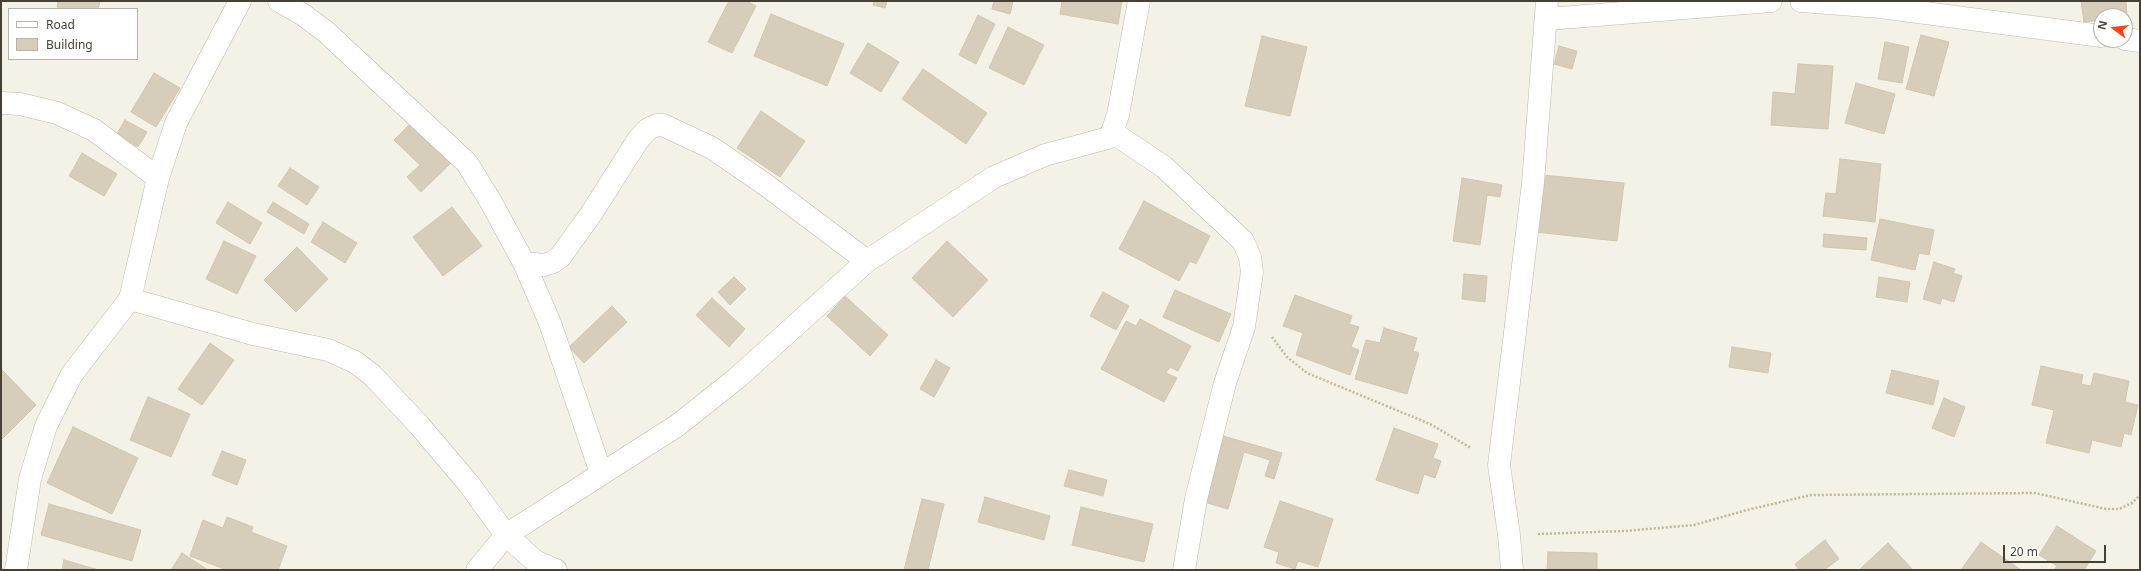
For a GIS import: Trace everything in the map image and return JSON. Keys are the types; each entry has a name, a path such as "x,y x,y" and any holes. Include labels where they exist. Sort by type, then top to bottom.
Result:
{"street":[{"path":"279,1 302,14 325,31 436,133 467,164 491,202 524,263 550,323 601,473"},
{"path":"477,570 506,535 678,425 737,378 867,261 994,177 1045,155 1104,139 1112,132 1118,115 1139,1"},
{"path":"1512,570 1509,535 1499,465 1534,183 1548,10 1771,1"},
{"path":"1801,1 1880,7 2093,35"},
{"path":"16,570 30,479 46,426 72,374 130,299 158,178 176,123 239,2"},
{"path":"1,102 20,104 56,113 94,130 158,178"},
{"path":"524,263 544,265 554,262 560,257 591,214 638,140 648,129 657,125 663,125 712,148 766,185 867,261"},
{"path":"1112,132 1164,167 1243,241 1250,257 1252,272 1249,302 1244,327 1225,383 1196,500 1184,570"},
{"path":"130,299 253,334 328,350 355,362 372,375 418,424 469,484 506,535 535,561 556,570"}],"path":[{"path":"1249,302 1287,357 1307,373 1430,424 1499,465"},
{"path":"1509,535 1625,531 1694,525 1747,510 1812,495 2035,492 2106,509 2119,509 2132,503 2140,495"}],"building":[{"path":"58,1 100,1 98,8 57,7"},
{"path":"729,1 747,1 756,6 732,53 708,42"},
{"path":"874,1 887,1 885,8 873,5"},
{"path":"994,1 1013,1 1010,14 992,9"},
{"path":"1062,1 1122,1 1118,24 1060,14"},
{"path":"2081,1 2126,1 2126,8 2093,8 2093,21 2084,22"},
{"path":"771,14 844,44 827,86 754,56"},
{"path":"978,15 995,24 976,64 959,55"},
{"path":"1008,27 1044,45 1024,85 989,68"},
{"path":"1921,35 1949,42 1934,96 1906,89"},
{"path":"1262,36 1307,47 1290,116 1245,106"},
{"path":"1885,42 1909,47 1902,83 1878,79"},
{"path":"868,43 899,62 881,92 850,73"},
{"path":"1559,46 1577,51 1572,69 1554,64"},
{"path":"1798,64 1833,66 1828,129 1771,125 1773,92 1795,94"},
{"path":"923,69 987,113 966,144 902,99"},
{"path":"154,73 180,88 156,127 131,112"},
{"path":"1856,83 1895,94 1884,134 1845,123"},
{"path":"761,111 805,141 780,177 737,148"},
{"path":"125,120 147,132 138,147 117,134"},
{"path":"411,123 451,163 421,192 407,177 420,165 394,140"},
{"path":"82,153 117,174 104,196 69,176"},
{"path":"1840,159 1881,164 1875,222 1823,216 1826,193 1836,194"},
{"path":"290,168 319,187 307,205 278,186"},
{"path":"1542,175 1624,183 1617,241 1536,232"},
{"path":"1462,178 1502,185 1500,197 1487,195 1480,245 1453,241"},
{"path":"1144,201 1210,236 1196,264 1190,261 1179,281 1119,249"},
{"path":"228,202 262,223 250,244 216,223"},
{"path":"273,202 309,224 304,234 267,212"},
{"path":"452,207 482,246 443,276 413,237"},
{"path":"1880,219 1934,230 1929,255 1919,253 1915,270 1871,260"},
{"path":"323,222 357,243 345,263 311,242"},
{"path":"1824,234 1867,238 1866,250 1823,247"},
{"path":"224,241 256,256 237,294 206,279"},
{"path":"947,241 988,280 953,317 912,278"},
{"path":"297,247 328,279 296,312 264,280"},
{"path":"1934,262 1955,269 1953,273 1962,276 1954,302 1942,298 1940,304 1923,299"},
{"path":"1464,274 1487,276 1485,302 1462,299"},
{"path":"734,277 746,289 730,305 718,292"},
{"path":"1879,277 1910,282 1907,302 1876,297"},
{"path":"1175,290 1231,314 1219,342 1163,317"},
{"path":"1103,292 1129,306 1116,330 1090,316"},
{"path":"1295,295 1352,316 1349,324 1359,327 1351,347 1359,350 1350,375 1296,355 1303,333 1283,326"},
{"path":"845,296 888,335 870,356 827,316"},
{"path":"712,298 745,329 729,347 696,315"},
{"path":"612,306 627,322 584,363 569,347"},
{"path":"1140,319 1191,346 1178,371 1170,367 1166,373 1177,378 1164,402 1101,369 1126,321 1136,326"},
{"path":"1384,328 1417,338 1413,351 1419,353 1407,394 1355,379 1366,340 1380,343"},
{"path":"210,343 234,360 202,405 178,389"},
{"path":"1732,347 1771,353 1768,373 1729,367"},
{"path":"936,360 950,368 934,397 920,389"},
{"path":"2041,366 2083,375 2081,384 2091,386 2094,373 2129,381 2125,402 2138,405 2131,435 2124,433 2121,447 2092,440 2089,453 2046,443 2054,410 2032,405"},
{"path":"1,369 36,405 1,440"},
{"path":"1892,370 1939,381 1933,405 1886,393"},
{"path":"148,397 190,414 171,457 130,440"},
{"path":"1944,398 1965,407 1954,437 1932,428"},
{"path":"73,427 138,458 112,514 47,483"},
{"path":"1394,428 1438,444 1433,458 1441,461 1435,478 1424,474 1418,494 1376,480"},
{"path":"1223,436 1282,453 1274,479 1265,476 1270,460 1244,452 1228,509 1204,502"},
{"path":"222,451 246,460 237,485 212,475"},
{"path":"1069,470 1107,480 1103,496 1064,486"},
{"path":"985,497 1050,516 1044,540 978,522"},
{"path":"922,499 944,504 928,570 904,570"},
{"path":"1280,501 1333,519 1318,567 1298,561 1295,569 1276,563 1279,552 1264,547"},
{"path":"49,504 141,530 132,561 41,535"},
{"path":"1081,507 1153,524 1144,562 1072,545"},
{"path":"227,517 253,527 251,532 287,546 278,570 227,570 190,556 203,520 223,528"},
{"path":"2057,526 2096,551 2084,570 2054,570 2057,566 2039,555"},
{"path":"1825,540 1839,559 1824,570 1799,570 1795,564"},
{"path":"1981,542 2021,570 1961,570"},
{"path":"1888,543 1913,570 1859,570"},
{"path":"1548,552 1597,553 1597,570 1547,570"},
{"path":"182,553 208,570 171,570"},
{"path":"64,560 99,570 62,570"}]}
